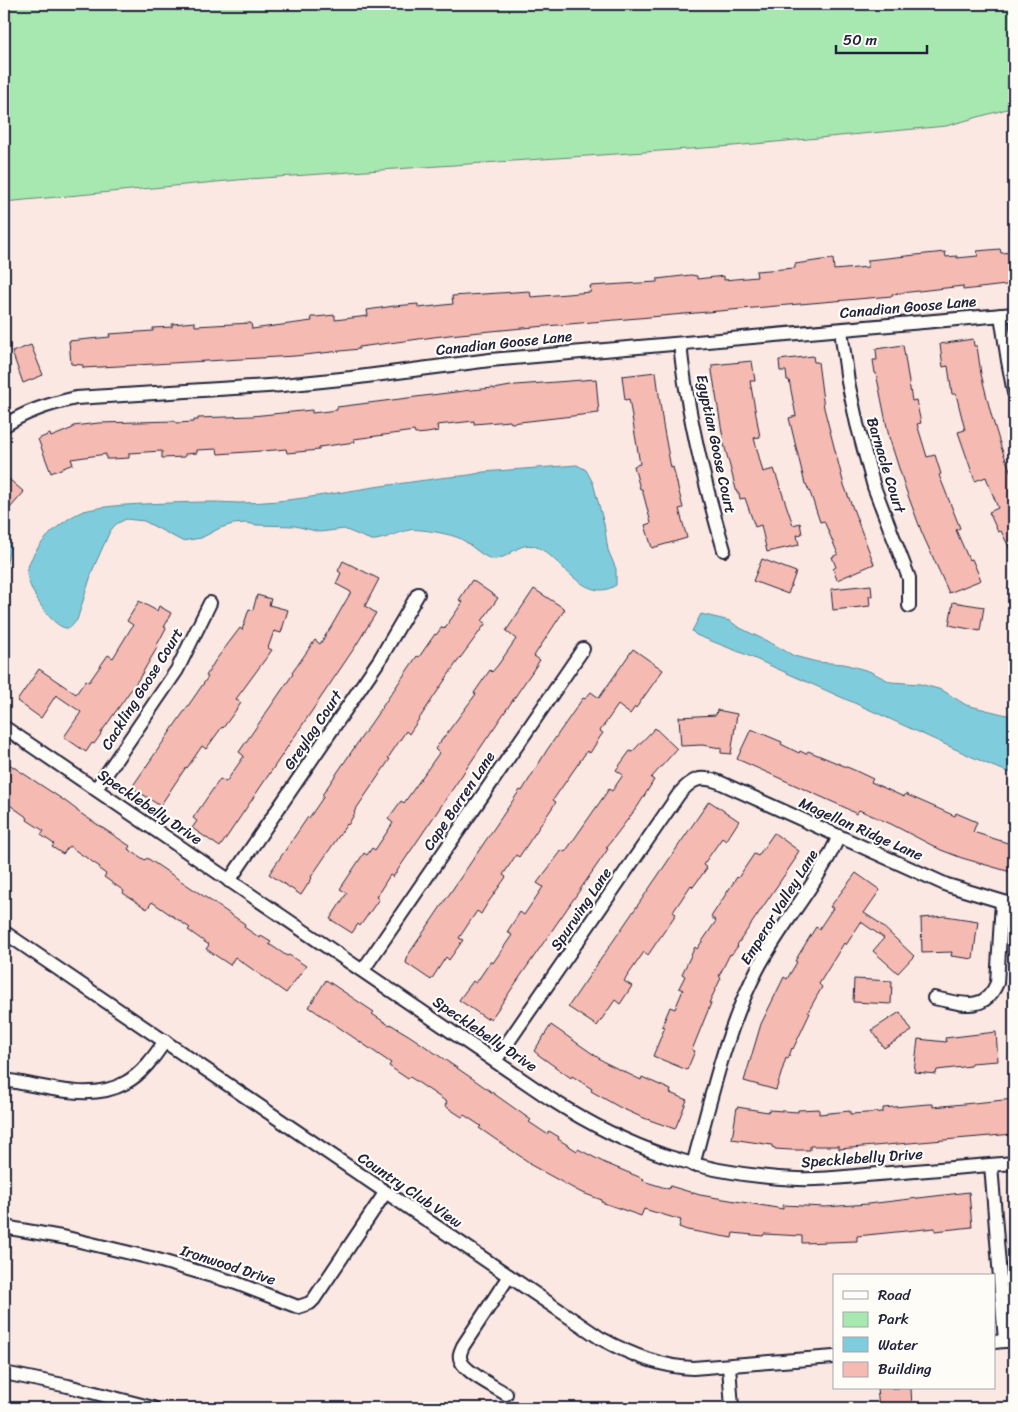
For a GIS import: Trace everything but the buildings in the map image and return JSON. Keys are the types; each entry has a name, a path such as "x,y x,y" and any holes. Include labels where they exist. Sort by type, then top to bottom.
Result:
{"street":[{"name":"Canadian Goose Lane","path":"4,426 29,412 47,405 76,398 283,385 490,360 1008,314"},
{"path":"1008,314 1008,361 1014,393"},
{"name":"Barnacle Court","path":"841,330 856,424 874,487 909,578 909,606"},
{"name":"Egyptian Goose Court","path":"680,344 694,435 703,477 724,550"},
{"name":"Greylag Court","path":"229,881 380,659 418,594"},
{"name":"Cackling Goose Court","path":"96,789 177,670 210,603"},
{"name":"Cape Barren Lane","path":"362,970 583,649"},
{"name":"Specklebelly Drive","path":"4,726 229,881 578,1116 605,1131 641,1147 694,1165 749,1175 800,1179 1014,1163"},
{"name":"Magellan Ridge Lane","path":"696,779 709,778 719,782 838,838 947,886 1008,903"},
{"name":"Spurwing Lane","path":"495,1061 675,800 686,785 696,779"},
{"name":"Emperor Valley Lane","path":"694,1165 724,1049 739,1009 757,970 779,932 828,860 838,838"},
{"path":"934,998 968,1004 977,1004 987,1000 997,983 1008,903"},
{"name":"Country Club View","path":"4,932 385,1193 600,1338 621,1349 654,1362 682,1368 833,1357"},
{"path":"4,1080 76,1092 109,1090 125,1083 141,1071 165,1042"},
{"path":"991,1165 1005,1341"},
{"name":"Ironwood Drive","path":"4,1227 67,1238 143,1256 236,1283 298,1307 310,1303 314,1299 385,1193"},
{"path":"506,1394 468,1369 461,1362 459,1354 509,1276"},
{"path":"729,1366 732,1408"},
{"path":"4,1373 68,1386 153,1408"}],"green space":[{"path":"4,4 1014,4 1014,107 946,126 733,146 248,179 4,202"}],"water":[{"path":"577,465 586,470 593,483 604,524 608,550 616,569 616,585 605,590 594,589 584,585 539,548 532,546 520,547 505,556 493,559 461,539 427,531 409,530 371,540 344,529 320,532 295,526 246,523 233,524 220,528 201,538 182,541 144,521 126,519 116,524 110,531 93,569 77,620 70,628 56,623 49,616 36,598 28,580 29,564 40,545 57,527 76,515 91,509 144,504 257,503 483,472"},
{"path":"4,538 9,542 10,547 4,576"},
{"path":"701,614 730,621 794,656 817,662 844,664 869,671 891,682 920,684 942,690 966,705 1014,715 1014,774 992,766 742,653 696,635 692,631"}]}
